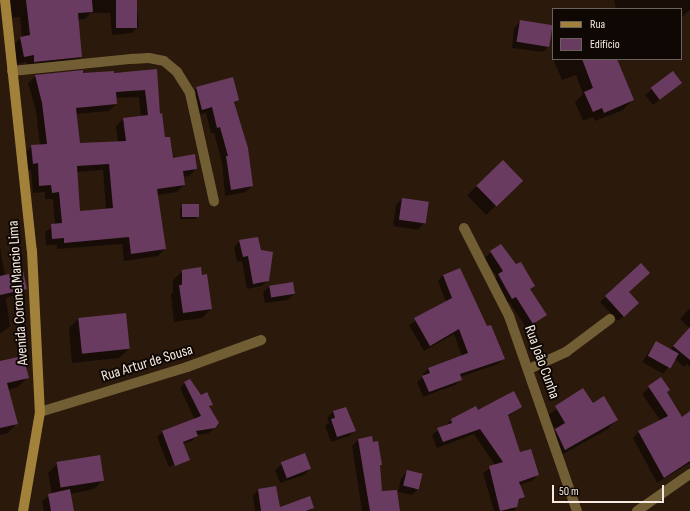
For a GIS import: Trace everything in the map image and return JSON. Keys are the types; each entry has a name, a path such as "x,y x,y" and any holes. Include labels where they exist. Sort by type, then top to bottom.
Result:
{"street":[{"name":"Avenida Coronel Mancio Lima","path":"5,0 32,251 40,412 24,511"},
{"path":"12,71 149,58 172,67 184,81 190,93 214,201"},
{"name":"Rua João Cunha","path":"464,228 509,316 529,369 577,511"},
{"path":"529,369 566,352 610,319"},
{"name":"Rua Artur de Sousa","path":"40,412 187,367 261,340"},
{"path":"638,511 690,474"}],"building":[{"path":"26,0 92,0 93,12 78,13 82,57 34,62 34,55 24,57 20,37 30,35"},
{"path":"116,0 137,0 137,28 116,28"},
{"path":"520,20 552,25 549,47 517,42"},
{"path":"582,60 617,60 634,100 604,113 602,108 593,112 584,92 593,88"},
{"path":"157,69 160,114 162,113 165,137 170,137 173,158 195,154 197,169 183,171 185,185 157,189 166,249 131,254 129,237 64,243 64,238 52,239 51,224 62,223 59,192 52,193 51,185 39,186 38,163 33,164 31,145 47,144 42,103 35,75 83,70 83,73 114,71 114,73","holes":["145,90 148,115 123,118 126,141 80,143 76,108 117,104 116,92","109,164 113,208 80,211 77,166"]},
{"path":"673,71 682,83 660,100 651,88"},
{"path":"233,77 239,100 234,102 248,148 253,186 231,190 226,156 228,156 220,127 217,128 212,107 202,110 196,87"},
{"path":"503,160 523,181 497,207 476,186"},
{"path":"402,198 429,202 426,224 399,220"},
{"path":"182,204 199,204 199,217 182,217"},
{"path":"258,237 261,250 273,252 269,281 253,284 248,256 243,257 239,240"},
{"path":"501,244 516,264 521,262 535,286 530,289 547,315 533,324 516,297 512,299 498,274 503,271 490,251"},
{"path":"641,263 650,273 629,292 639,303 624,317 605,296"},
{"path":"201,267 202,275 207,274 212,309 183,313 179,285 182,285 182,270"},
{"path":"460,268 487,326 491,325 505,359 460,374 462,380 429,392 422,376 430,373 428,368 468,353 459,329 430,346 414,318 452,298 443,275"},
{"path":"23,271 27,289 0,295 0,276"},
{"path":"293,282 295,294 271,298 269,286"},
{"path":"126,313 130,349 82,354 78,318"},
{"path":"690,327 690,360 673,346"},
{"path":"656,341 679,354 670,368 648,356"},
{"path":"23,356 29,378 7,383 18,424 0,428 0,361"},
{"path":"661,377 670,390 667,392 682,417 690,411 690,461 664,478 638,431 668,416 648,386"},
{"path":"190,379 201,395 207,392 213,405 209,406 219,423 215,428 196,431 198,436 183,442 190,460 175,466 162,431 201,416 184,382"},
{"path":"583,388 593,403 604,396 618,420 565,450 555,429 565,423 555,406"},
{"path":"514,391 522,407 508,415 520,452 531,449 539,475 519,482 525,497 519,499 517,507 500,511 489,466 503,462 480,429 443,442 437,428 452,423 451,419 476,406 478,410"},
{"path":"346,407 356,431 337,437 331,419 335,418 333,411"},
{"path":"372,436 373,442 378,441 382,465 380,465 382,491 397,490 400,511 370,511 358,439"},
{"path":"305,453 311,469 287,478 281,462"},
{"path":"100,455 104,481 61,488 57,462"},
{"path":"407,470 423,474 419,489 403,486"},
{"path":"276,486 280,507 310,496 314,508 306,511 261,511 258,489"},
{"path":"70,489 74,511 51,511 48,494"}]}
